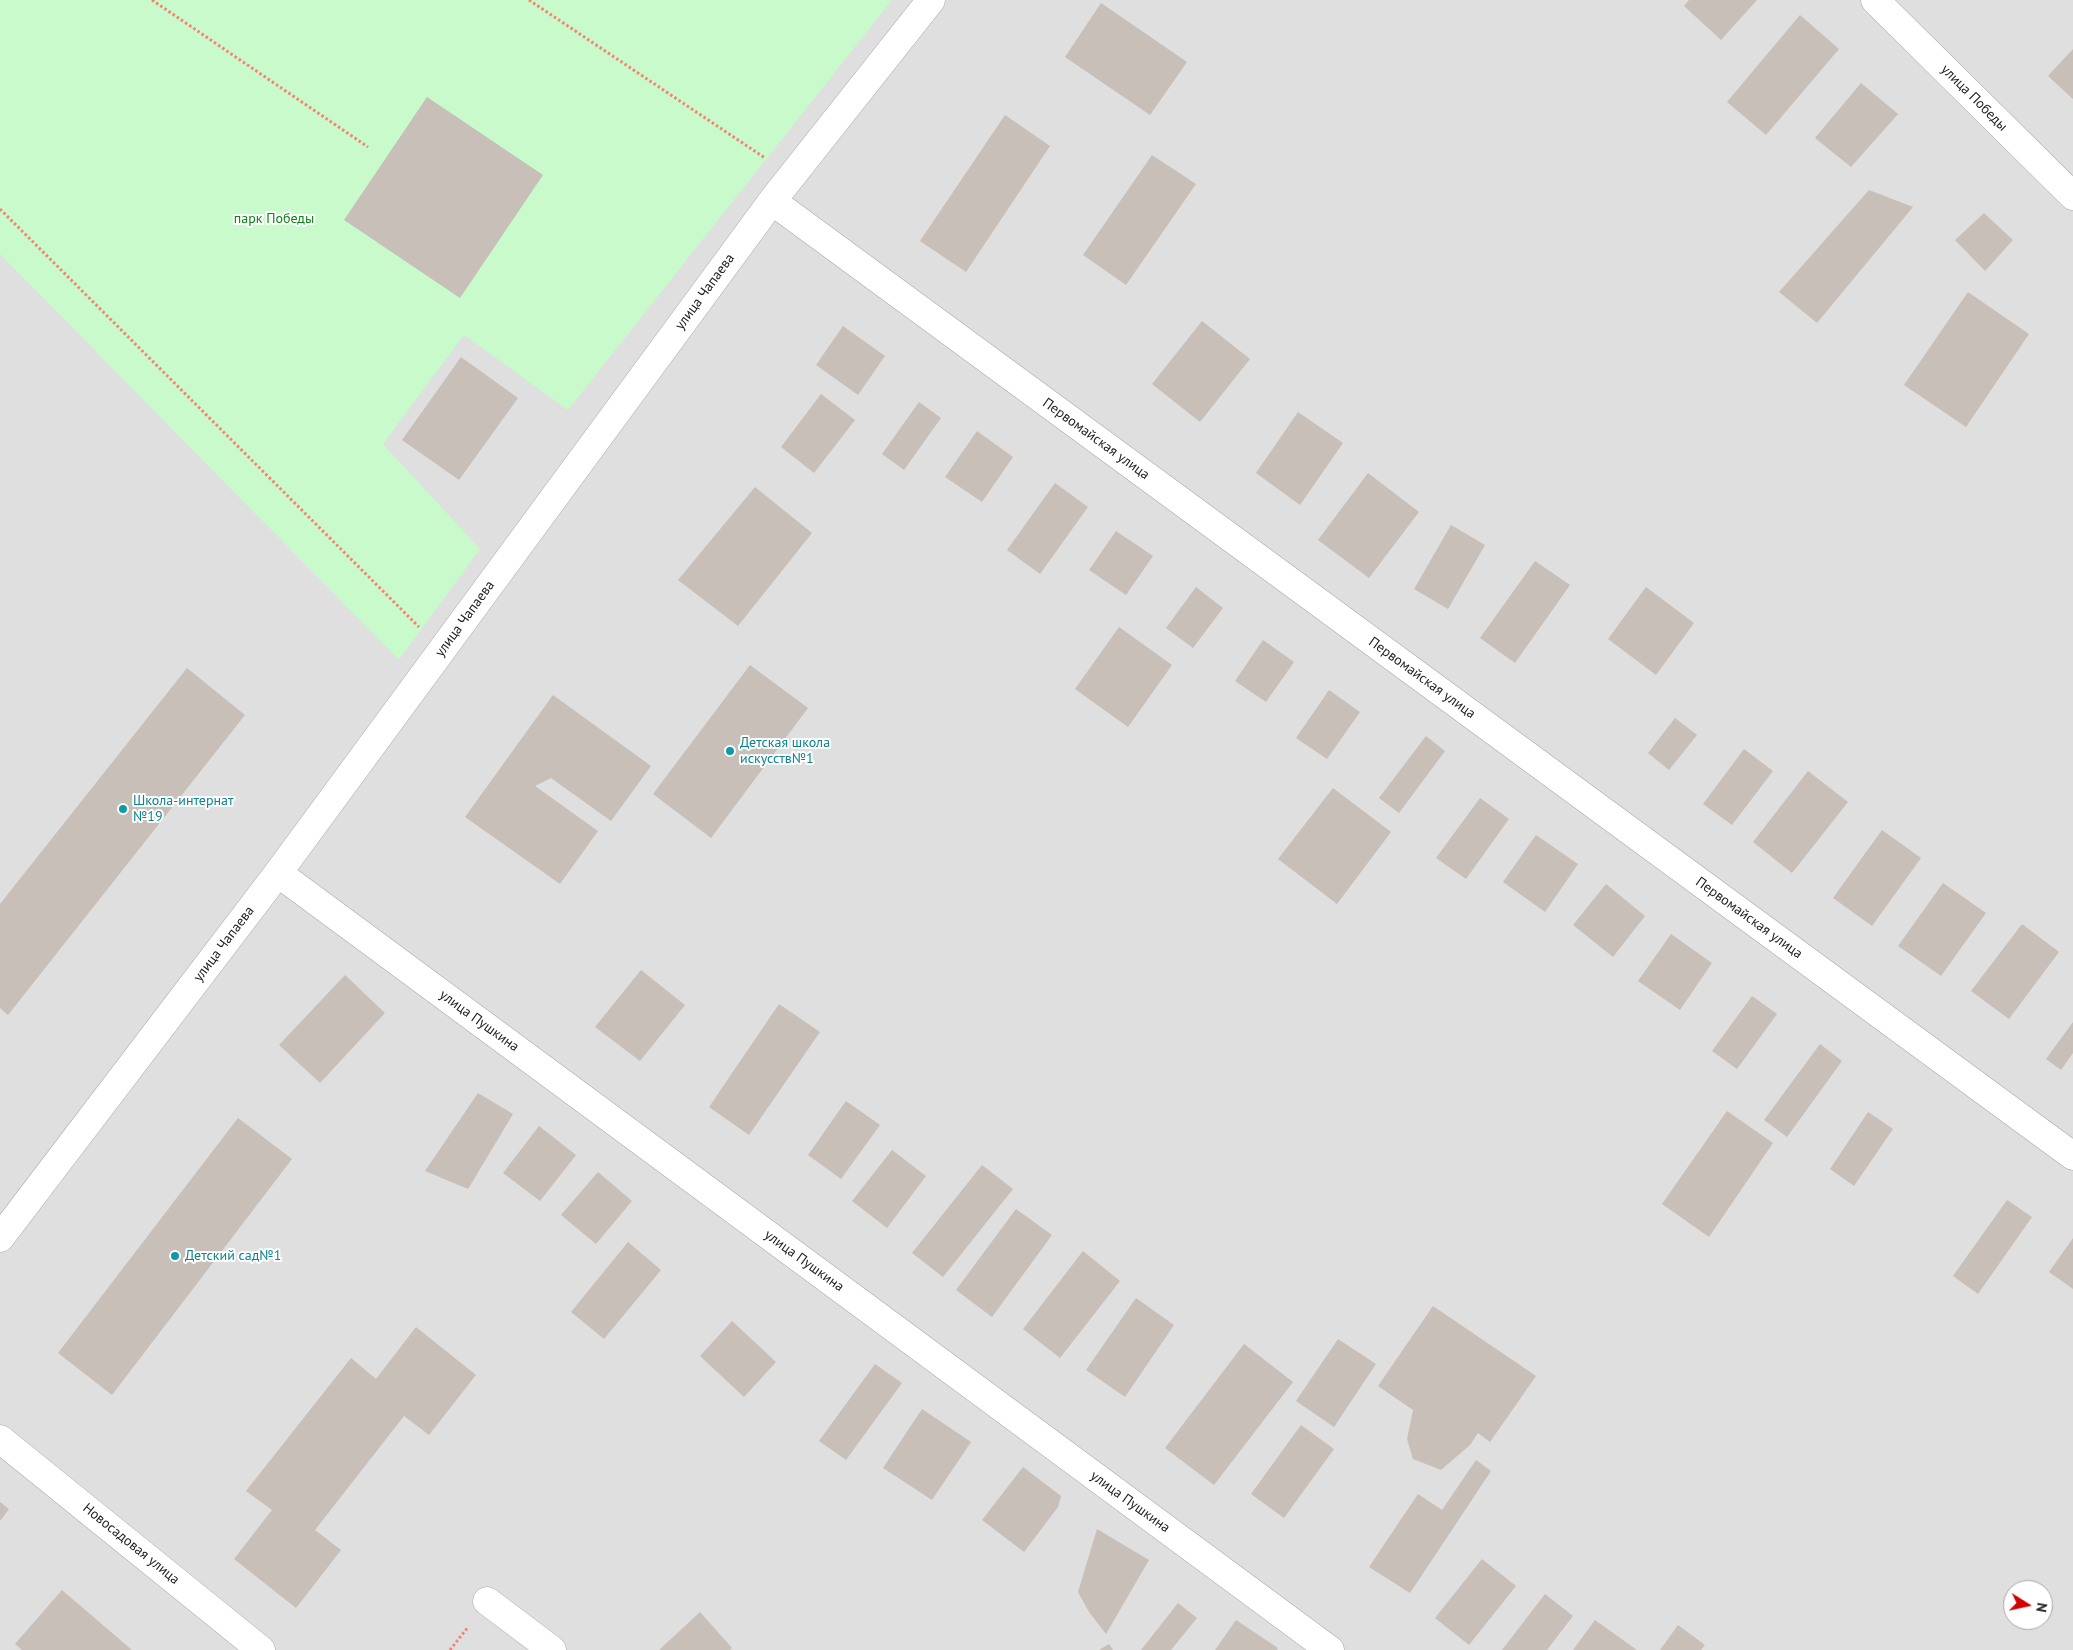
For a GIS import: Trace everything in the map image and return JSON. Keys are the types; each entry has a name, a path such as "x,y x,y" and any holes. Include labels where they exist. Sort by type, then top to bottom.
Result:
{"street":[{"name":"улица Чапаева","path":"0,1238 278,873 772,201 931,0"},
{"name":"улица Победы","path":"1875,0 2073,196"},
{"name":"Первомайская улица","path":"772,201 2073,1156"},
{"name":"улица Пушкина","path":"278,873 1330,1650"},
{"name":"Новосадовая улица","path":"0,1439 261,1650"},
{"path":"487,1601 552,1650"}],"path":[{"path":"152,0 368,147"},
{"path":"528,0 791,176"},
{"path":"0,209 442,650"}],"shaded area":[{"path":"0,0 2073,0 2073,1650 0,1650"}],"green space":[{"name":"парк Победы","path":"0,0 892,0 568,410 464,335 383,444 480,549 399,660 0,254"}],"building":[{"path":"1689,0 1757,0 1721,40 1684,6"},
{"path":"1101,3 1187,62 1150,115 1065,57"},
{"path":"1800,15 1839,49 1766,135 1727,102"},
{"path":"2073,49 2073,99 2048,76"},
{"path":"1861,83 1898,114 1851,167 1815,138"},
{"path":"427,97 543,175 460,298 344,220"},
{"path":"1005,115 1050,146 966,272 920,241"},
{"path":"1152,155 1196,184 1126,285 1083,255"},
{"path":"1869,190 1913,207 1817,323 1779,292"},
{"path":"1984,213 2013,240 1985,271 1955,240"},
{"path":"1968,292 2029,334 1966,427 1904,385"},
{"path":"1202,321 1250,359 1200,422 1152,384"},
{"path":"843,326 885,356 858,395 816,365"},
{"path":"461,357 518,398 459,480 402,440"},
{"path":"821,394 855,420 814,473 781,447"},
{"path":"919,402 941,418 904,470 882,454"},
{"path":"1298,412 1343,443 1300,505 1256,473"},
{"path":"977,431 1013,457 982,502 945,477"},
{"path":"1368,473 1419,512 1369,578 1318,540"},
{"path":"1055,483 1088,507 1040,574 1007,550"},
{"path":"755,487 812,533 738,626 678,580"},
{"path":"1451,525 1485,545 1448,609 1414,589"},
{"path":"1116,531 1153,556 1126,595 1089,570"},
{"path":"1535,561 1570,585 1515,663 1480,638"},
{"path":"1196,587 1223,608 1193,648 1166,628"},
{"path":"1646,587 1694,623 1656,675 1608,639"},
{"path":"1119,627 1172,665 1128,727 1075,689"},
{"path":"1263,640 1294,662 1266,702 1235,681"},
{"name":"Детская школа искусств№1","path":"750,665 808,708 711,838 653,794"},
{"name":"Школа-интернат №19","path":"187,668 245,715 8,1015 0,1008 0,904"},
{"path":"1329,690 1360,712 1327,759 1296,738"},
{"path":"553,695 651,766 611,821 551,778 535,786 598,831 560,884 465,817"},
{"path":"1675,718 1697,735 1669,770 1648,753"},
{"path":"1426,736 1445,751 1399,813 1379,798"},
{"path":"1744,749 1773,771 1732,825 1703,804"},
{"path":"1808,771 1848,802 1792,873 1753,842"},
{"path":"1333,788 1391,832 1337,904 1278,859"},
{"path":"1480,798 1509,819 1466,879 1436,858"},
{"path":"1882,830 1921,858 1872,926 1833,898"},
{"path":"1536,835 1578,864 1545,912 1503,882"},
{"path":"1943,883 1986,913 1941,976 1898,946"},
{"path":"1606,884 1645,916 1613,957 1573,925"},
{"path":"2022,924 2059,952 2009,1019 1971,991"},
{"path":"1671,934 1712,963 1680,1010 1638,981"},
{"path":"641,970 685,1005 640,1061 595,1027"},
{"path":"345,975 385,1013 320,1083 279,1045"},
{"path":"1752,996 1777,1014 1737,1069 1712,1051"},
{"path":"779,1004 820,1032 749,1135 709,1107"},
{"path":"2073,1022 2073,1053 2061,1070 2046,1059"},
{"path":"1820,1044 1842,1061 1787,1137 1764,1120"},
{"path":"478,1093 513,1114 468,1189 425,1171"},
{"path":"846,1101 880,1125 841,1179 808,1155"},
{"path":"1727,1111 1773,1143 1709,1237 1662,1204"},
{"path":"1868,1112 1893,1129 1854,1186 1830,1169"},
{"name":"Детский сад№1","path":"238,1118 292,1159 112,1395 58,1353"},
{"path":"539,1126 576,1155 540,1201 503,1173"},
{"path":"892,1150 926,1176 887,1228 852,1201"},
{"path":"982,1165 1013,1189 943,1277 912,1253"},
{"path":"598,1172 632,1201 596,1244 561,1215"},
{"path":"2007,1200 2032,1217 1978,1294 1953,1276"},
{"path":"1016,1209 1052,1235 992,1317 956,1290"},
{"path":"2073,1238 2073,1289 2049,1272"},
{"path":"628,1242 661,1270 604,1339 571,1312"},
{"path":"1083,1251 1120,1281 1060,1358 1023,1329"},
{"path":"1136,1298 1174,1325 1125,1397 1086,1370"},
{"path":"1433,1306 1536,1376 1490,1442 1478,1433 1470,1445 1441,1470 1413,1459 1407,1439 1413,1410 1378,1386"},
{"path":"732,1321 776,1362 744,1397 700,1356"},
{"path":"416,1327 476,1375 429,1435 404,1416 315,1530 341,1550 296,1608 234,1559 272,1510 246,1491 351,1358 376,1379"},
{"path":"1338,1339 1376,1364 1334,1427 1296,1401"},
{"path":"1244,1344 1293,1382 1214,1485 1165,1448"},
{"path":"875,1364 902,1383 846,1460 819,1441"},
{"path":"922,1409 971,1442 932,1500 883,1468"},
{"path":"1301,1425 1334,1449 1284,1518 1251,1494"},
{"path":"1476,1460 1491,1471 1410,1593 1369,1567 1418,1494 1442,1510"},
{"path":"1023,1467 1061,1496 1058,1507 1024,1552 982,1520"},
{"path":"0,1502 9,1509 0,1521"},
{"path":"1097,1529 1149,1560 1106,1634 1089,1612 1078,1592"},
{"path":"1482,1559 1516,1586 1469,1645 1435,1618"},
{"path":"62,1590 132,1650 22,1650 15,1644"},
{"path":"1545,1594 1573,1616 1547,1650 1502,1650"},
{"path":"1178,1603 1197,1618 1171,1650 1141,1650"},
{"path":"700,1612 732,1648 730,1650 659,1650"},
{"path":"1236,1620 1278,1648 1277,1650 1215,1650"},
{"path":"1595,1620 1637,1650 1573,1650"},
{"path":"1678,1625 1705,1645 1701,1650 1660,1650"},
{"path":"1109,1644 1113,1650 1099,1650"}],"place":[{"name":"Детская школа искусств№1","path":"730,751"},
{"name":"Школа-интернат №19","path":"123,809"},
{"name":"Детский сад№1","path":"175,1256"}]}
